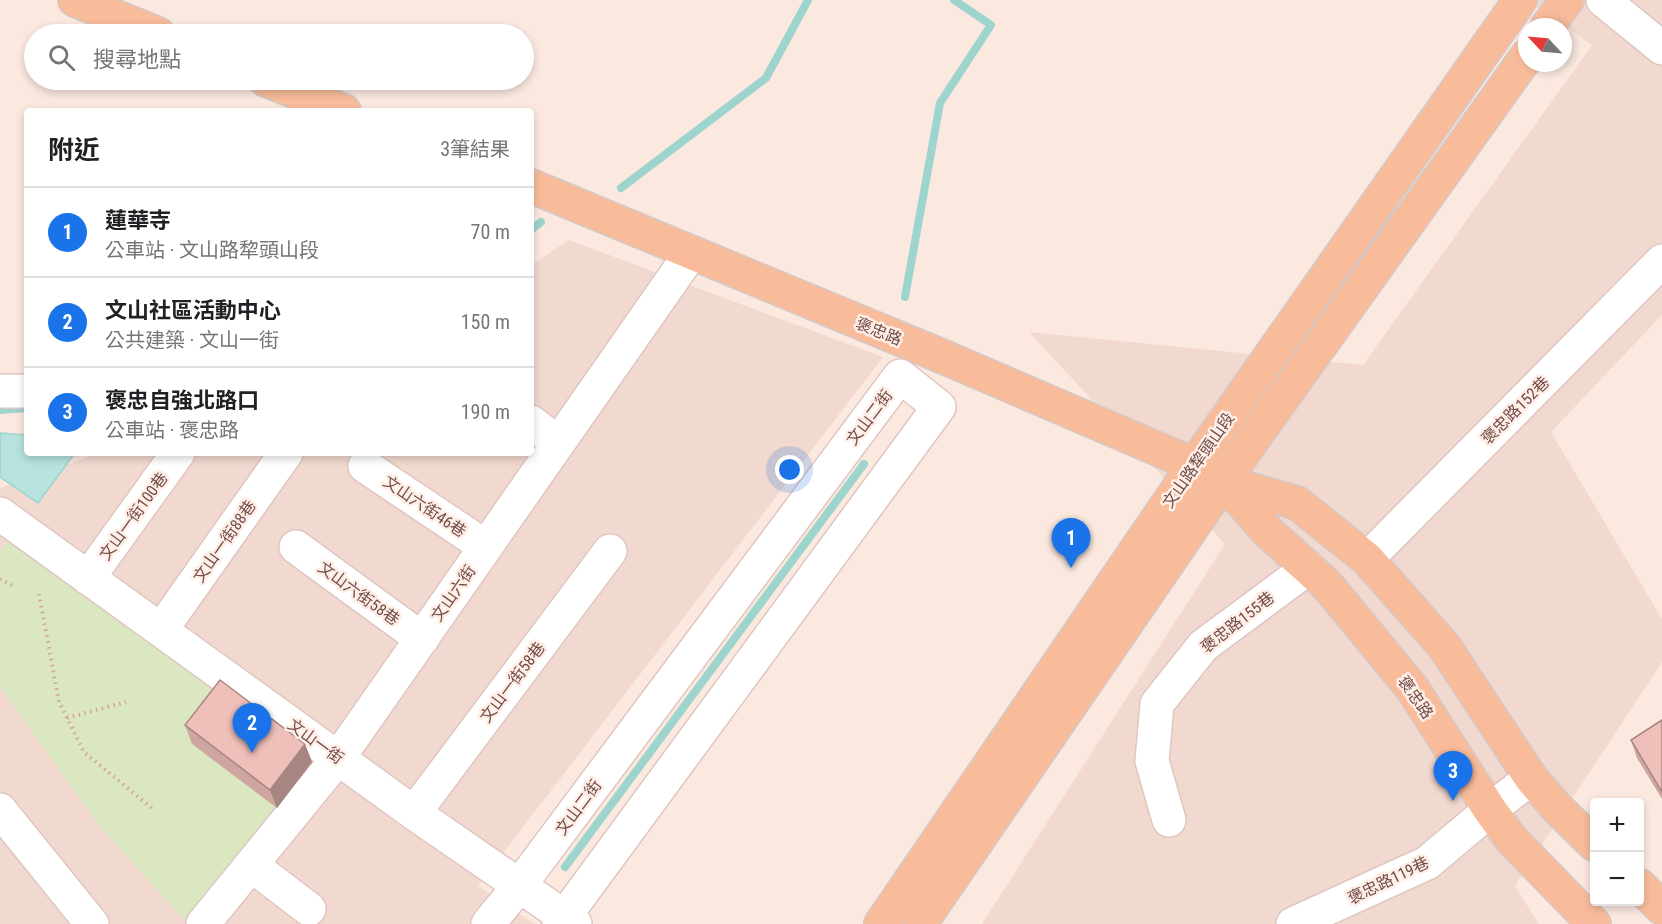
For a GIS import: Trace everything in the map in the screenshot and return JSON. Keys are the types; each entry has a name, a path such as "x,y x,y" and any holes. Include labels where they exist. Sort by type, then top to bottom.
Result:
{"main road":[{"path":"75,0 134,24"},
{"name":"文山路犂頭山段","path":"881,924 1195,465 1520,0"},
{"path":"1554,18 1567,0"},
{"name":"文山路犂頭山段","path":"920,924 1224,482 1518,69"},
{"path":"291,90 336,108"},
{"name":"褒忠路","path":"534,192 691,253 928,351 1195,465 1224,482 1298,503 1367,559 1444,646 1531,778 1590,840"},
{"name":"褒忠路","path":"1224,482 1268,532 1328,585 1412,688 1490,810 1512,840 1594,924"},
{"path":"1644,890 1662,908"}],"street":[{"path":"1603,0 1662,48"},
{"name":"文山六街","path":"204,924 339,757 691,253"},
{"name":"褒忠路152巷","path":"1367,559 1662,261"},
{"name":"文山二街","path":"488,924 519,886 900,376 939,408 567,922"},
{"path":"0,391 24,392"},
{"path":"534,424 558,443"},
{"name":"文山一街100巷","path":"88,578 176,456"},
{"name":"文山一街88巷","path":"161,630 284,456"},
{"name":"文山六街46巷","path":"365,466 486,547"},
{"name":"文山一街","path":"0,514 567,922"},
{"name":"文山六街58巷","path":"296,547 422,639"},
{"name":"文山一街58巷","path":"414,813 610,552"},
{"name":"褒忠路155巷","path":"1169,820 1152,761 1157,704 1203,646 1308,568"},
{"name":"褒忠路119巷","path":"1293,924 1428,863 1531,778"},
{"path":"0,810 92,924"},
{"path":"251,865 309,909"}],"path":[{"path":"0,579 14,586"},
{"path":"39,594 59,702 84,752 153,809"},
{"path":"67,718 126,702"}],"shaded area":[{"path":"1527,0 1662,0 1662,315 1551,432 1662,619 1662,662 1515,886 1539,924 982,924 1225,544 1029,332 1363,365 1592,45 1572,31 1572,18 1553,18"},
{"path":"569,240 883,357 478,886 534,924 0,924 0,488 91,456 534,456 534,263"}],"green space":[{"path":"11,536 324,761 186,922 99,825 0,687 0,552"}],"water":[{"path":"0,433 24,435 24,456 73,456 38,503 0,477"}],"building":[{"path":"220,680 305,744 270,790 185,725"},
{"path":"1662,720 1662,792 1631,740"}],"waterway":[{"path":"621,188 766,78 808,0"},
{"path":"905,297 940,103 991,25 954,0"},
{"path":"534,228 541,222"},
{"path":"0,410 24,408"},
{"path":"565,867 864,464"}],"place":[{"name":"蓮華寺","path":"1071,568"},
{"name":"文山社區活動中心","path":"252,753"},
{"name":"褒忠自強北路口","path":"1453,801"}]}
